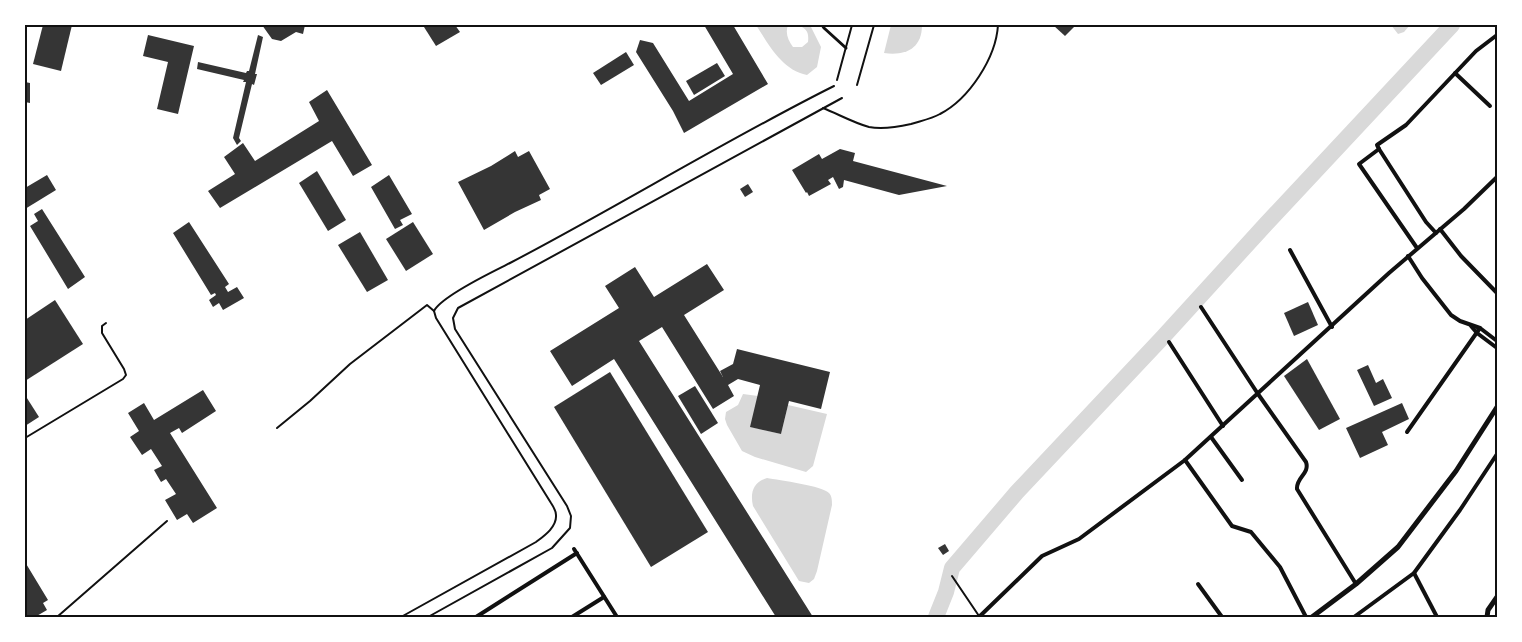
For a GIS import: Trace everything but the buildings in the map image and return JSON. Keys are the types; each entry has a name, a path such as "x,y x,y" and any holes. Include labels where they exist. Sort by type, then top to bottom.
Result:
{"street":[{"path":"822,25 846,48"},
{"path":"1436,232 1426,222 1378,145 1406,125 1476,51 1497,35"},
{"path":"1455,73 1490,106"},
{"path":"1379,149 1359,164 1417,248"},
{"path":"979,617 1042,556 1079,539 1185,460 1408,256 1464,209 1497,177"},
{"path":"1440,229 1461,256 1497,293"},
{"path":"1290,250 1332,327"},
{"path":"1408,256 1422,278 1447,310 1460,321 1480,328 1497,341"},
{"path":"1201,306 1258,394 1306,462 1308,469 1298,481 1297,489 1356,584"},
{"path":"1469,324 1477,333 1497,348"},
{"path":"1407,432 1480,328"},
{"path":"1170,342 1223,426"},
{"path":"1315,616 1389,556 1456,472 1497,407"},
{"path":"1211,437 1242,480"},
{"path":"1354,617 1414,573 1460,510 1497,454"},
{"path":"1185,460 1232,526 1251,532 1280,567 1306,617"},
{"path":"476,617 575,551 617,617"},
{"path":"1414,573 1437,617"},
{"path":"1198,584 1222,617"},
{"path":"572,617 604,597"},
{"path":"1487,617 1488,610 1497,597"}],"lane":[{"path":"837,80 852,25"},
{"path":"856,85 874,25"},
{"path":"822,108 870,127 883,128 899,127 939,115 954,105 979,77 996,41 998,25"},
{"path":"434,310 439,303 474,282 769,119 834,86"},
{"path":"428,617 552,548 570,528 571,516 567,506 455,329 453,318 458,308 842,98"},
{"path":"277,428 350,364 427,305 434,310 436,318 556,514 554,524 547,534 536,542 401,617"},
{"path":"25,438 123,379 126,374 124,369 102,333 102,326 106,323"},
{"path":"57,617 167,521"},
{"path":"952,576 979,617"}],"shaded area":[{"path":"756,25 788,25 787,34 791,44 793,47 802,47 808,42 808,36 807,31 798,25 810,25 821,47 817,67 807,75 790,68 777,56"},
{"path":"891,25 922,25 916,45 905,52 884,53"},
{"path":"1391,25 1410,25 1404,32 1398,34"},
{"path":"743,394 758,396 751,427 781,434 788,405 827,414 813,466 806,472 755,457 742,451 725,419 726,412 738,405"},
{"path":"767,478 818,488 825,490 831,496 832,505 817,571 814,579 809,583 799,581 753,506 752,492 758,482"}],"waterway":[{"path":"936,617 946,592 952,568 1017,492 1452,25"}]}
